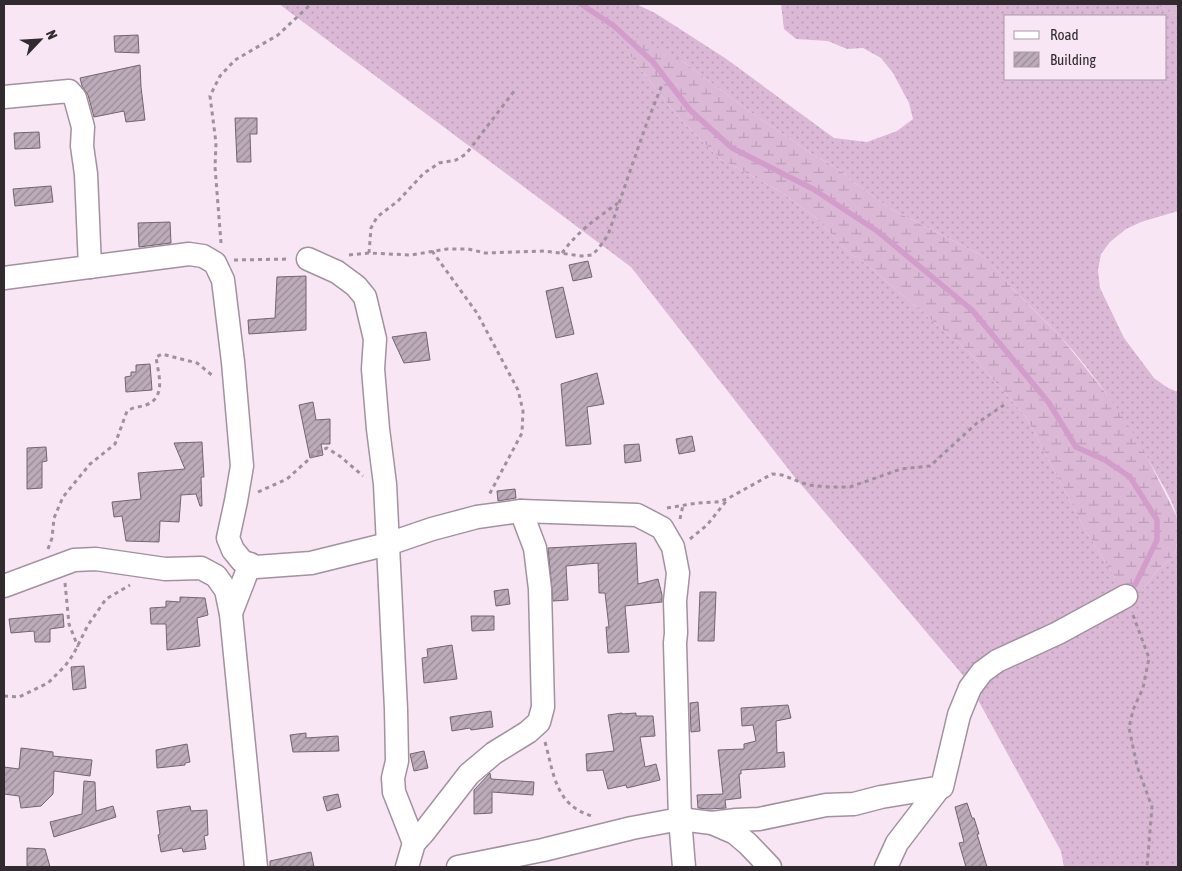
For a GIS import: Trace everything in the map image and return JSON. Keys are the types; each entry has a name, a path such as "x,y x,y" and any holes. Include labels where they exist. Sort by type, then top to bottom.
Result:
{"street":[{"path":"4,97 69,91 75,98 83,127 82,146 86,174 90,267"},
{"path":"4,278 189,254 203,256 214,263 223,280 242,466 228,538 241,557 256,567 311,564 388,544 432,529 477,517 521,511 637,514 662,528 673,547 678,573 675,602 675,643 680,819 684,867"},
{"path":"308,259 337,272 356,286 365,297 375,339 373,369 386,496 396,709 397,761 393,778 394,792 414,843"},
{"path":"407,867 414,843 469,774 494,753 528,732 539,722 543,706 540,589 535,548 521,511"},
{"path":"4,586 74,560 96,558 164,569 201,568 241,557"},
{"path":"231,614 241,557"},
{"path":"201,568 216,576 226,590 231,614 256,867"},
{"path":"886,867 897,843 943,784 959,714 970,688 982,672 997,661 1087,618 1126,596"},
{"path":"458,867 543,859 632,828 680,819 712,823 759,820 826,805 854,804 905,792 940,787"},
{"path":"712,823 735,833 770,867"}],"path":[{"path":"214,263 221,245 215,167 216,143 210,96 220,76 235,60 278,35 311,4"},
{"path":"343,256 369,253 411,255 447,249 468,249 485,253 544,251 582,256 592,255 608,235 662,84"},
{"path":"369,253 371,228 377,217 398,200 424,173 439,163 456,160 466,154 515,90"},
{"path":"562,253 574,237 618,203"},
{"path":"432,251 477,312 518,390 523,412 522,433 477,517"},
{"path":"214,263 239,259 308,259"},
{"path":"39,574 52,538 54,518 63,498 90,464 114,444 127,411 148,404 159,393 160,384 156,357 162,354 197,362 235,400"},
{"path":"637,514 728,499 772,474 782,475 808,485 850,487 901,469 930,466 977,423 1004,405"},
{"path":"236,502 286,479 317,452 327,448 341,457 386,496"},
{"path":"673,547 688,541 707,525 728,499"},
{"path":"62,565 70,624 78,647"},
{"path":"4,696 19,697 48,683 65,666 78,647 88,625 106,599 132,584"},
{"path":"1126,596 1149,658 1143,688 1133,710 1129,728 1137,766 1152,807 1147,867"},
{"path":"539,722 552,775 559,791 569,804 594,817"}],"green space":[{"path":"279,4 636,4 655,13 725,58 834,138 867,142 897,131 913,119 909,103 893,73 881,58 863,48 847,49 828,41 796,39 784,29 781,4 1155,4 1178,17 1178,211 1141,222 1126,229 1110,242 1101,254 1098,270 1100,288 1124,338 1154,378 1168,388 1178,392 1178,523 1173,504 1163,486 1136,438 1100,384 1059,335 979,254 891,209 840,170 812,154 749,111 682,61 628,53 678,117 720,159 778,190 816,218 849,253 865,263 970,353 1026,417 1087,533 1115,577 1140,593 1157,571 1175,555 1178,537 1178,867 1064,867 1061,851 967,680 793,475 631,267"},
{"path":"1155,4 1178,4 1178,17"},
{"path":"637,37 682,61 749,111 812,154 840,170 891,209 979,254 990,263 1060,336 1112,401 1140,443 1177,517 1178,537 1175,555 1157,571 1140,593 1134,595 1115,577 1087,533 1026,417 970,353 865,263 849,253 816,218 778,190 720,159 678,117 628,53"}],"building":[{"path":"138,35 139,53 115,52 114,36"},
{"path":"140,65 145,120 126,122 124,111 94,117 88,95 82,86 80,78"},
{"path":"235,118 257,118 257,134 250,134 251,162 237,162"},
{"path":"39,132 40,148 15,149 14,133"},
{"path":"51,186 53,202 15,206 13,189"},
{"path":"170,222 171,243 139,247 138,223"},
{"path":"588,261 592,277 573,281 569,265"},
{"path":"306,276 306,330 249,334 248,320 275,318 277,277"},
{"path":"563,287 574,334 556,338 546,291"},
{"path":"426,332 430,360 404,363 392,337"},
{"path":"150,364 152,390 126,392 125,377 131,376 131,372 136,372 136,365"},
{"path":"597,373 604,404 587,407 591,444 566,446 561,384"},
{"path":"313,402 316,420 330,419 330,444 321,444 323,455 310,458 299,405"},
{"path":"692,436 695,451 679,454 676,439"},
{"path":"202,442 204,477 201,477 202,506 200,506 196,494 181,495 179,522 160,521 159,542 126,541 122,516 114,517 112,502 141,499 138,473 185,469 174,443"},
{"path":"639,444 641,461 625,463 624,445"},
{"path":"46,447 47,461 42,462 42,488 27,489 27,448"},
{"path":"515,489 516,498 498,501 497,491"},
{"path":"636,543 638,584 658,579 662,602 625,606 629,652 608,653 606,627 609,627 605,593 599,593 598,563 566,566 568,600 553,601 548,548"},
{"path":"508,589 510,604 496,606 494,591"},
{"path":"700,592 716,592 714,641 698,641"},
{"path":"180,597 205,598 208,615 197,618 200,646 167,650 166,624 151,624 150,608 166,607 166,601 180,602"},
{"path":"63,614 64,627 50,629 50,642 35,642 34,631 11,633 9,619"},
{"path":"471,616 494,616 494,630 472,631"},
{"path":"452,645 457,679 424,683 422,658 428,657 427,649"},
{"path":"84,666 86,688 73,690 71,667"},
{"path":"698,702 700,731 691,732 690,703"},
{"path":"788,705 791,718 776,721 777,753 784,752 785,767 741,770 741,774 739,774 741,798 725,800 726,808 698,808 697,795 723,794 718,750 744,749 744,744 756,741 753,725 742,726 741,708"},
{"path":"491,711 493,727 452,731 450,717"},
{"path":"636,713 636,716 653,716 655,736 640,737 645,767 656,764 660,780 627,788 626,785 608,789 603,770 587,771 586,754 614,751 608,715"},
{"path":"306,733 306,738 338,736 339,751 293,752 290,735"},
{"path":"187,744 190,762 185,763 185,765 157,768 156,750"},
{"path":"21,748 53,752 53,756 92,760 90,776 54,771 53,794 41,806 21,808 19,796 4,794 4,767 19,769"},
{"path":"424,751 428,768 414,771 410,754"},
{"path":"490,773 491,779 534,782 533,795 492,792 492,813 474,814 474,790"},
{"path":"84,781 95,782 96,811 113,806 116,817 54,837 50,822 82,814"},
{"path":"338,794 341,807 327,811 323,797"},
{"path":"967,803 979,834 977,834 987,867 966,867 959,843 964,842 955,807"},
{"path":"190,806 191,811 207,810 208,835 204,836 206,849 183,852 182,848 161,852 157,811"},
{"path":"27,848 45,849 50,867 27,867"},
{"path":"311,852 314,867 270,867 270,861"}],"waterway":[{"path":"581,4 614,26 653,62 690,110 732,148 813,189 877,231 972,310 1049,403 1076,447 1105,460 1130,477 1157,520 1157,540 1135,585"}]}
